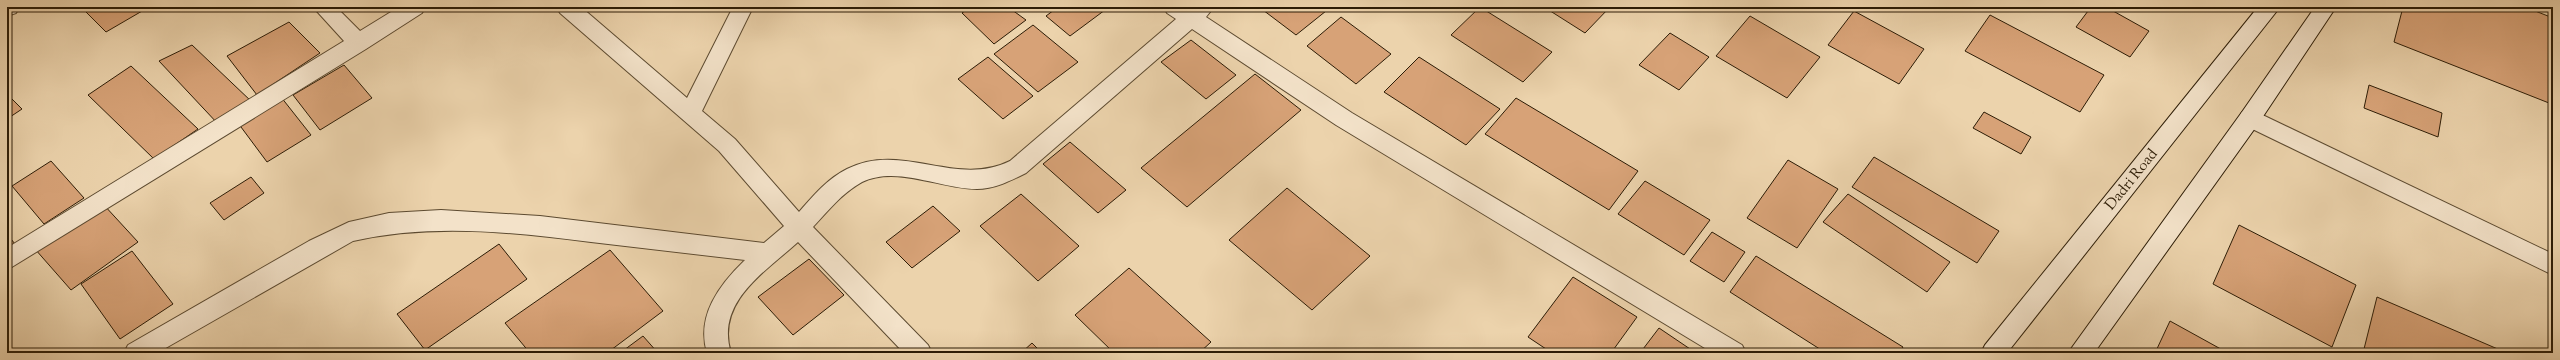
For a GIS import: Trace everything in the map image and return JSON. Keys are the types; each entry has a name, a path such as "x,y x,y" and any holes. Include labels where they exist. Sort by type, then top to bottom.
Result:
{"street":[{"path":"323,7 359,43"},
{"path":"7,260 415,7"},
{"path":"566,7 691,112 727,145 798,228 920,353"},
{"path":"691,112 743,7"},
{"name":"Dadri Road","path":"1993,353 2270,7"},
{"path":"2080,353 2250,118 2326,7"},
{"path":"719,353 714,338 719,309 742,278 768,253 798,228 826,196 849,178 867,170 884,168 922,170 965,178 993,178 1018,167 1069,126 1190,11 1344,119 1539,234 1734,353"},
{"path":"2250,118 2553,265"},
{"path":"136,353 317,248 349,232 389,223 441,220 540,226 768,253"}],"building":[{"path":"81,7 149,7 106,32"},
{"path":"970,7 1008,7 1026,20 994,44 962,13"},
{"path":"1058,7 1109,7 1070,36 1046,16"},
{"path":"1259,7 1331,7 1296,35"},
{"path":"1480,7 1552,52 1523,82 1451,35"},
{"path":"1544,7 1610,7 1585,33"},
{"path":"2091,7 2106,7 2149,31 2130,57 2076,27"},
{"path":"2403,7 2525,7 2553,18 2553,84 2549,103 2394,42"},
{"path":"1854,11 1924,49 1899,84 1828,45"},
{"path":"1990,15 2104,75 2080,112 1965,51"},
{"path":"1750,16 1820,57 1787,98 1716,56"},
{"path":"1341,17 1391,54 1356,84 1307,46"},
{"path":"289,22 320,53 257,95 227,56"},
{"path":"1033,25 1078,62 1038,92 994,54"},
{"path":"1670,33 1709,57 1679,90 1639,65"},
{"path":"1191,40 1236,75 1206,99 1161,62"},
{"path":"192,45 252,102 219,125 159,61"},
{"path":"988,57 1033,96 1003,119 958,79"},
{"path":"1419,57 1500,109 1466,145 1384,92"},
{"path":"344,65 372,98 320,130 293,95"},
{"path":"131,66 198,129 154,159 88,95"},
{"path":"1255,74 1301,110 1187,207 1141,168"},
{"path":"2369,85 2442,113 2438,137 2364,108"},
{"path":"7,94 22,109 7,119"},
{"path":"281,97 311,135 267,162 238,123"},
{"path":"1516,98 1638,171 1609,210 1485,134"},
{"path":"1984,112 2031,137 2021,154 1973,128"},
{"path":"1070,142 1126,190 1098,213 1043,164"},
{"path":"1874,157 1999,231 1977,263 1852,187"},
{"path":"1788,160 1838,189 1797,248 1747,218"},
{"path":"51,161 84,198 44,224 12,186"},
{"path":"251,177 264,193 224,220 210,203"},
{"path":"1645,181 1710,220 1684,255 1618,214"},
{"path":"1287,188 1370,256 1312,310 1229,240"},
{"path":"1021,194 1079,246 1038,281 980,226"},
{"path":"1848,194 1950,262 1927,292 1823,222"},
{"path":"103,204 138,242 71,290 35,249"},
{"path":"933,206 960,231 912,268 886,242"},
{"path":"2239,225 2356,285 2332,347 2213,284"},
{"path":"1712,232 1745,252 1724,282 1690,261"},
{"path":"7,234 15,244 7,249"},
{"path":"499,244 527,279 425,350 397,314"},
{"path":"610,250 663,311 607,353 530,353 505,323"},
{"path":"132,251 173,304 120,339 81,284"},
{"path":"1756,256 1903,347 1899,353 1826,353 1730,292"},
{"path":"809,259 844,295 793,335 758,297"},
{"path":"1129,268 1211,342 1199,353 1114,353 1075,315"},
{"path":"1573,277 1637,317 1611,353 1552,353 1528,337"},
{"path":"2377,297 2507,353 2363,353"},
{"path":"2170,321 2228,353 2155,353"},
{"path":"1659,328 1696,353 1640,353"},
{"path":"643,336 658,353 620,353"},
{"path":"1032,343 1042,353 1021,353"}]}
